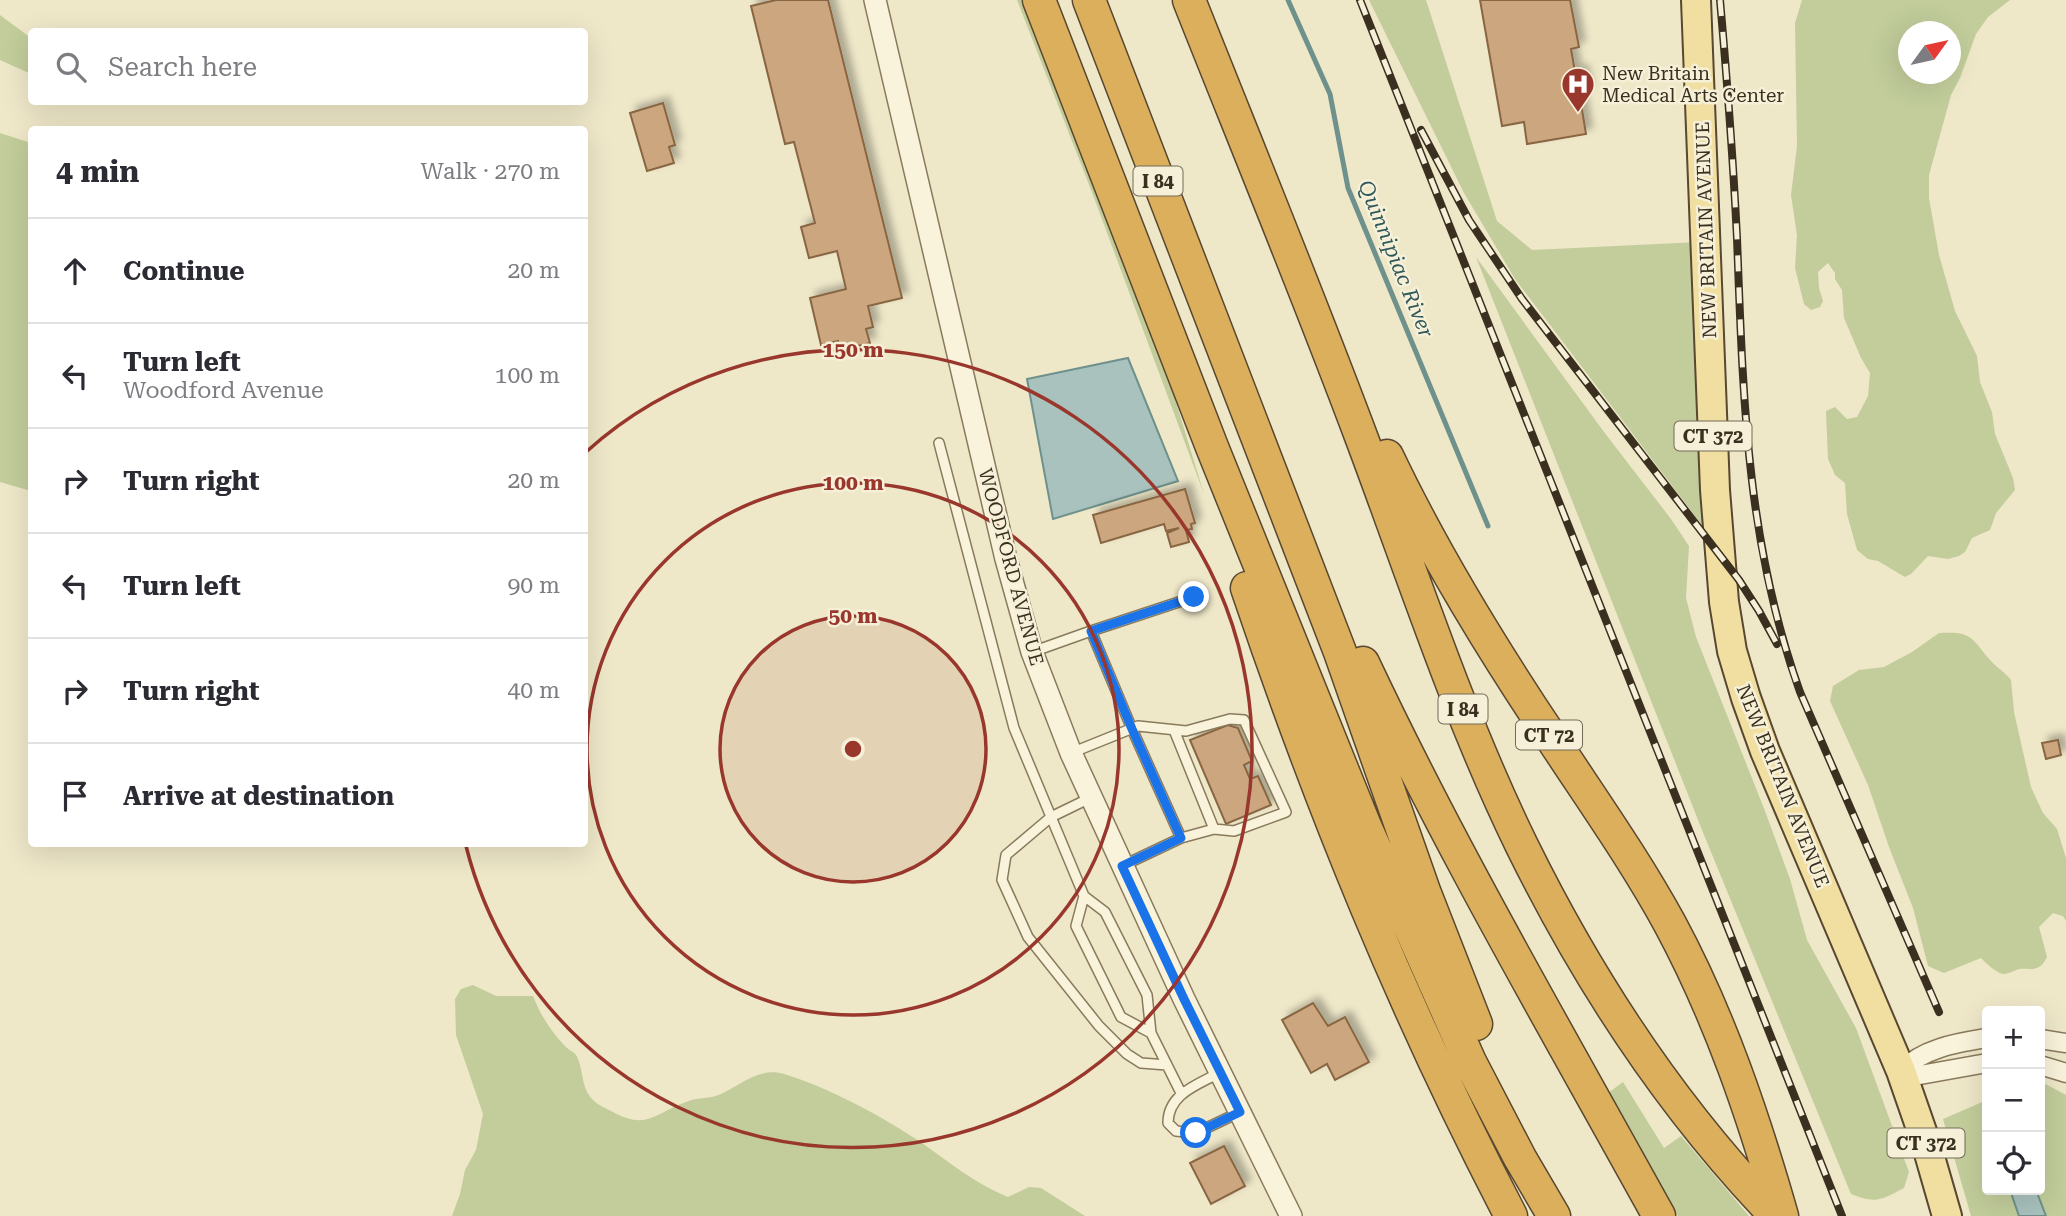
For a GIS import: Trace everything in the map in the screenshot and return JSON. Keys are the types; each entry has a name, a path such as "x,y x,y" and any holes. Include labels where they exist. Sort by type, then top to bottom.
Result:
{"highway":[{"path":"1040,0 1188,385 1325,729 1396,897 1496,1114 1554,1216"},
{"name":"I 84","path":"1089,0 1340,652 1447,955 1504,1091 1564,1216"},
{"name":"I 84","path":"1189,0 1293,263 1463,709 1522,846 1556,911 1606,995 1665,1083 1723,1158 1776,1216"},
{"name":"CT 72","path":"1293,263 1322,314 1397,476 1443,563 1515,682 1626,850 1681,945 1701,985 1737,1072 1782,1216"},
{"path":"1228,362 1266,435 1360,655 1417,773 1659,1216"},
{"path":"1188,385 1243,577 1324,804 1406,1004 1511,1216"}],"main road":[{"name":"NEW BRITAIN AVENUE","path":"1696,0 1716,490 1724,602 1732,651 1765,751 1901,1071 1947,1216"}],"street":[{"name":"WOODFORD AVENUE","path":"875,0 1006,559 1032,652 1071,753 1122,866 1291,1216"},
{"path":"1901,1071 1915,1059 1931,1051 1982,1039"},
{"path":"2045,1040 2066,1043"},
{"path":"1901,1071 1920,1075 1982,1064"},
{"path":"2045,1067 2066,1073"}],"lane":[{"path":"939,443 1014,728 1084,896 1105,912 1147,995 1151,1033 1181,1093"},
{"path":"1032,652 1194,597"},
{"path":"1091,631 1181,838"},
{"path":"1071,753 1138,726 1186,731 1230,719 1244,720 1286,812 1234,831 1214,829 1181,838 1122,866"},
{"path":"1174,730 1214,829"},
{"path":"1091,798 1051,817 1006,855 1002,880 1028,937 1099,1026 1126,1054 1140,1063 1167,1065"},
{"path":"1084,896 1076,926 1121,1017 1151,1033"},
{"path":"1220,1073 1181,1093 1168,1113 1168,1123 1176,1131 1196,1133 1240,1112"}],"green space":[{"path":"1017,0 1026,0 1157,340 1204,494 1093,195"},
{"path":"1369,0 1426,0 1497,221 1532,250 1699,242 1702,504 1705,529 1515,279 1464,193"},
{"path":"1802,0 2010,0 1988,17 1976,34 1961,75 1961,21 1898,21 1898,84 1957,84 1951,95 1929,175 1929,198 1939,255 1955,311 1977,356 1980,382 1992,412 1995,434 2013,478 2015,490 1996,513 1990,530 1972,538 1965,552 1948,559 1928,556 1905,577 1878,561 1868,559 1857,550 1847,514 1845,483 1835,475 1828,459 1826,411 1835,407 1847,419 1857,417 1868,396 1870,373 1844,318 1842,290 1828,263 1818,272 1823,301 1820,307 1811,310 1804,304 1795,268 1797,235 1791,195 1797,146 1795,23"},
{"path":"0,15 28,36 28,73 0,60"},
{"path":"0,133 28,142 28,490 0,482"},
{"path":"1476,257 1689,546 1686,598 1696,637 1790,879 1807,940 1856,1028 1909,1172 1904,1188 1890,1195 1873,1200 1851,1194 1702,830"},
{"path":"1939,633 1959,633 1970,638 2011,680 2014,712 2031,787 2043,813 2057,829 2066,858 2066,921 2063,916 2053,913 2039,927 2047,957 2035,969 2019,969 2004,974 1981,958 1944,973 1928,966 1913,908 1868,785 1830,701 1833,686 1859,670 1884,667"},
{"path":"473,985 496,996 533,996 550,1028 576,1055 589,1095 599,1105 624,1117 634,1120 651,1118 677,1105 717,1096 751,1078 775,1072 819,1087 874,1114 996,1192 1008,1197 1029,1187 1041,1188 1085,1216 452,1216 465,1170 476,1150 483,1114 456,1035 455,999 461,989"},
{"path":"1623,1082 1664,1148 1681,1136 1749,1216 1678,1216 1608,1093"},
{"path":"2045,1084 2066,1095 2066,1216 1971,1216 1943,1119 1982,1102 1982,1195 2045,1195"}],"water":[{"path":"1128,358 1178,481 1053,519 1027,379"},
{"path":"2012,1195 2038,1195 2046,1216 2019,1216"}],"building":[{"path":"776,0 828,0 902,298 868,306 873,327 866,329 870,343 840,350 838,341 821,345 810,298 846,289 837,251 809,258 801,227 815,223 794,142 785,144 751,6"},
{"path":"1480,0 1570,0 1579,47 1571,49 1575,72 1582,71 1586,90 1579,91 1586,134 1527,144 1524,122 1502,126"},
{"path":"663,103 675,145 669,147 674,163 647,171 630,113"},
{"path":"1185,489 1195,523 1191,524 1192,529 1186,530 1189,542 1171,547 1167,533 1179,528 1166,531 1164,524 1101,543 1093,515"},
{"path":"1228,725 1238,728 1252,761 1244,765 1250,779 1258,776 1271,805 1226,824 1190,740"},
{"path":"2058,740 2061,755 2046,759 2042,743"},
{"path":"1313,1003 1328,1026 1345,1017 1369,1062 1335,1080 1327,1064 1311,1073 1282,1020"},
{"path":"1224,1146 1245,1186 1211,1204 1190,1163"}],"waterway":[{"name":"Quinnipiac River","path":"1288,0 1330,94 1348,188 1488,526"}],"railway":[{"path":"1360,0 1842,1216"},
{"path":"1720,0 1734,178 1745,411 1750,468 1768,580 1800,692 1939,1012"},
{"path":"1421,130 1469,220 1522,299 1739,580 1777,644"}],"place":[{"name":"New Britain Medical Arts Center","path":"1578,114"}],"route":[{"path":"1194,597 1091,631 1181,838 1122,866 1240,1112 1196,1133"}]}
